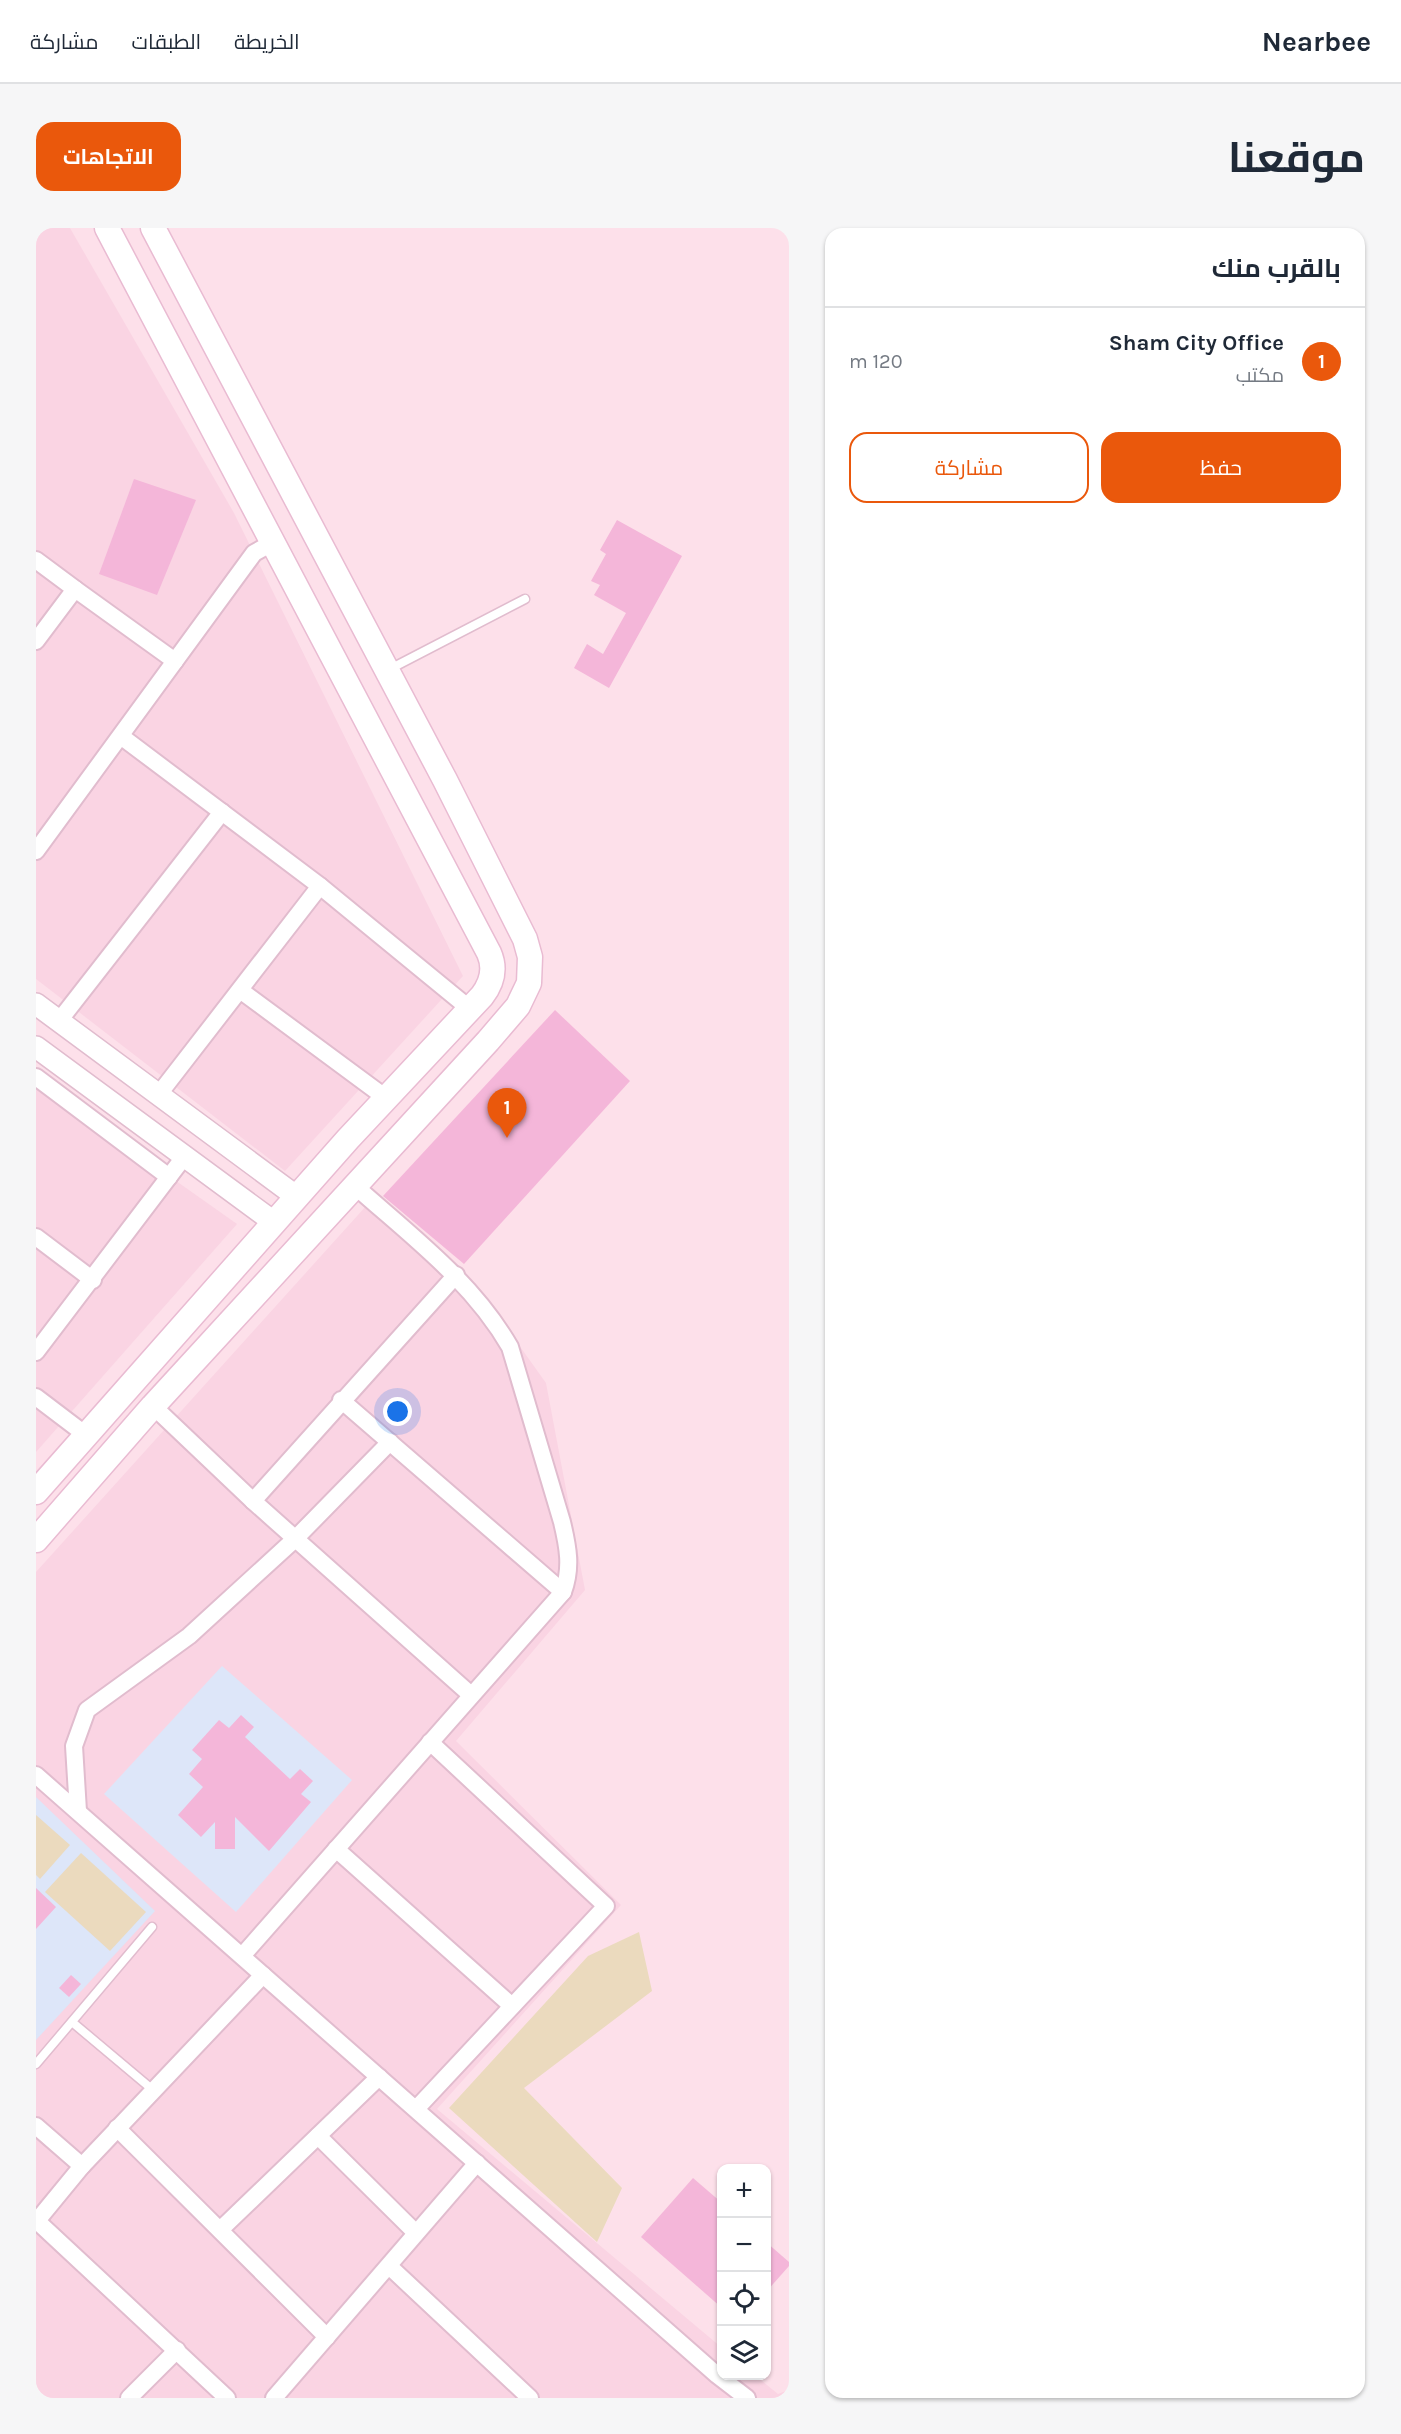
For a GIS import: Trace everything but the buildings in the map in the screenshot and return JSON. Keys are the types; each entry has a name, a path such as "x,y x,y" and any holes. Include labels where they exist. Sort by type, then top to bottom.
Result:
{"main road":[{"path":"36,1492 348,1139 470,1009 491,981 493,965 489,953 107,228"},
{"path":"36,1540 153,1406 509,1016 524,996 531,975 530,957 520,927 153,228"},
{"path":"348,1139 362,1141 371,1151 376,1163"}],"street":[{"path":"36,851 254,553 272,543"},
{"path":"36,560 175,661"},
{"path":"36,641 75,589"},
{"path":"122,736 320,886 470,1009"},
{"path":"59,1021 222,812"},
{"path":"159,1094 320,886"},
{"path":"240,990 386,1098"},
{"path":"36,1004 297,1197"},
{"path":"36,1047 274,1223"},
{"path":"36,1077 169,1177"},
{"path":"36,1352 93,1280 184,1157"},
{"path":"242,1956 563,1592 568,1577 568,1551 518,1366 500,1329 456,1275 354,1186"},
{"path":"36,1237 93,1280"},
{"path":"253,1501 341,1400 456,1275"},
{"path":"36,1397 86,1435"},
{"path":"341,1400 563,1592"},
{"path":"153,1406 253,1501 471,1695"},
{"path":"78,1811 74,1746 87,1710 189,1636 295,1539 390,1442"},
{"path":"416,2109 606,1906 430,1742"},
{"path":"36,1775 747,2398"},
{"path":"336,1849 512,2006"},
{"path":"226,2398 37,2222 82,2166 263,1975"},
{"path":"220,2230 379,2077"},
{"path":"36,2126 82,2166"},
{"path":"117,2128 327,2337"},
{"path":"318,2136 416,2233"},
{"path":"274,2398 477,2163"},
{"path":"389,2266 530,2398"},
{"path":"129,2398 177,2350"}],"lane":[{"path":"387,670 525,599"},
{"path":"36,2064 152,1927"},
{"path":"72,2022 153,2090"}],"shaded area":[{"path":"36,228 70,228 234,513 463,976 285,1171 36,979"},
{"path":"36,1082 237,1224 36,1452"},
{"path":"376,1195 489,1303 546,1383 585,1590 456,1741 621,1905 437,2109 717,2344 717,2380 761,2380 778,2394 789,2390 789,2398 36,2398 36,1572"},
{"path":"222,1666 352,1780 236,1912 104,1794"},
{"path":"36,1797 155,1911 36,2040"},
{"path":"36,1815 70,1845 40,1879 36,1875"},
{"path":"81,1853 146,1912 110,1951 45,1892"},
{"path":"639,1932 652,1991 524,2088 622,2188 597,2242 449,2108 588,1956"}],"place":[{"name":"Sham City Office","path":"507,1138"}]}
